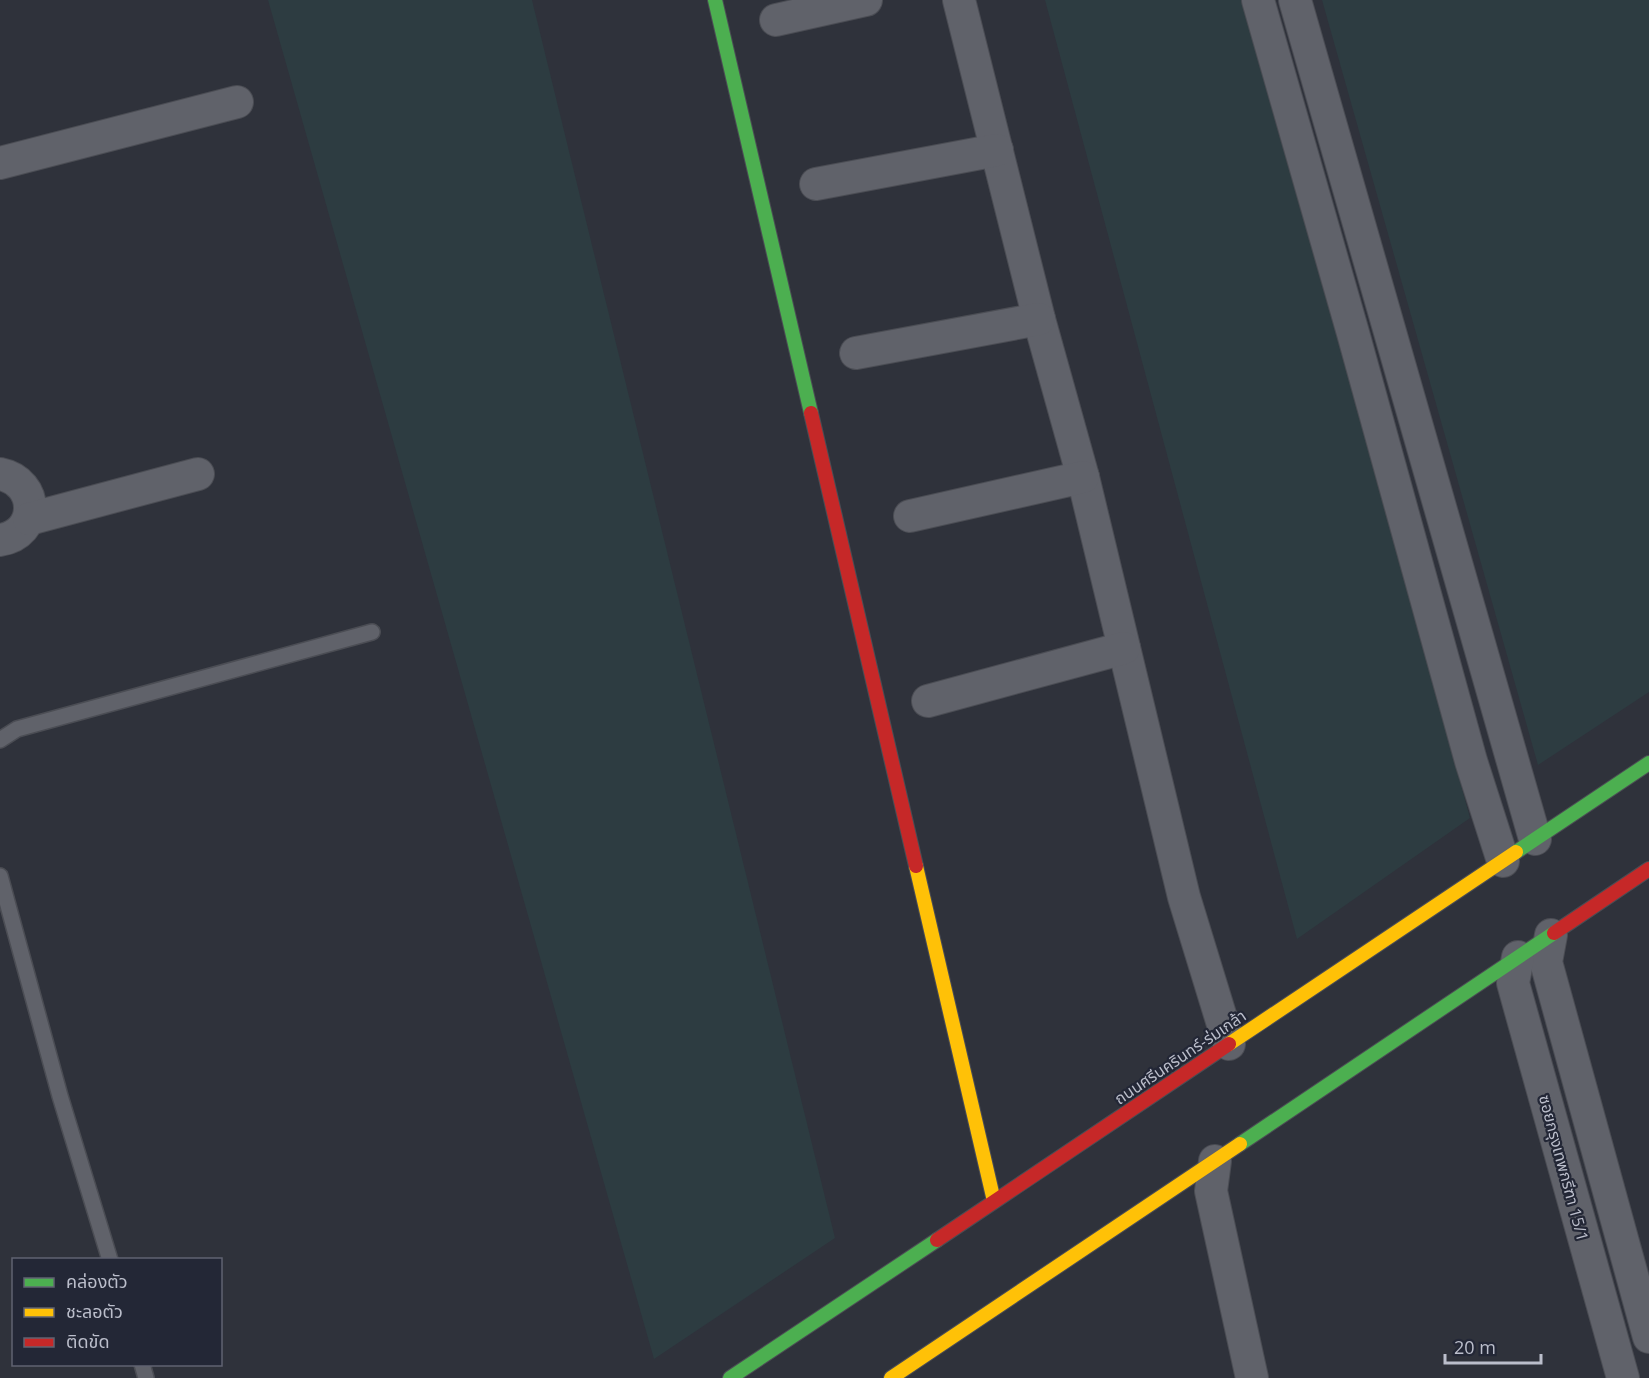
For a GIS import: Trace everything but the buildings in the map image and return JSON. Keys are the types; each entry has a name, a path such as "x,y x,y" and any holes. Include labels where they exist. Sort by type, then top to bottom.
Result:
{"main road":[{"path":"716,0 994,1201"},
{"name":"ถนนศรีนครินทร์-ร่มเกล้า","path":"730,1378 1649,763"},
{"path":"891,1378 1649,869"}],"street":[{"path":"776,20 866,0"},
{"path":"959,0 1039,319 1083,477 1184,897 1229,1044"},
{"path":"1258,0 1471,761 1503,861"},
{"path":"1295,0 1535,839"},
{"path":"0,163 237,102"},
{"path":"816,184 997,150"},
{"path":"856,353 1039,319"},
{"path":"0,474 18,481 25,488 29,498 29,519"},
{"path":"0,540 14,536 29,519 198,474"},
{"path":"910,516 1083,477"},
{"path":"928,701 1124,648"},
{"path":"1551,935 1546,962 1649,1337"},
{"name":"ซอยกรุงเทพกรีฑา 15/1","path":"1518,957 1513,983 1623,1378"},
{"path":"1215,1161 1211,1191 1252,1378"}],"lane":[{"path":"0,740 17,729 372,632"},
{"path":"0,876 60,1096 109,1258"}],"shaded area":[{"path":"268,0 532,0 835,1238 654,1359"},
{"path":"1045,0 1248,0 1470,818 1297,939"},
{"path":"1322,0 1649,0 1649,692 1538,765"}],"traffic: fast":[{"path":"715,0 811,413"},
{"path":"1516,852 1649,763"},
{"path":"1240,1144 1554,933"},
{"path":"730,1378 937,1240"}],"traffic: slow":[{"path":"1229,1044 1516,852"},
{"path":"916,866 994,1201"},
{"path":"891,1378 1240,1144"}],"traffic: jam":[{"path":"811,413 916,866"},
{"path":"1554,933 1649,869"},
{"path":"937,1240 1229,1044"}]}
